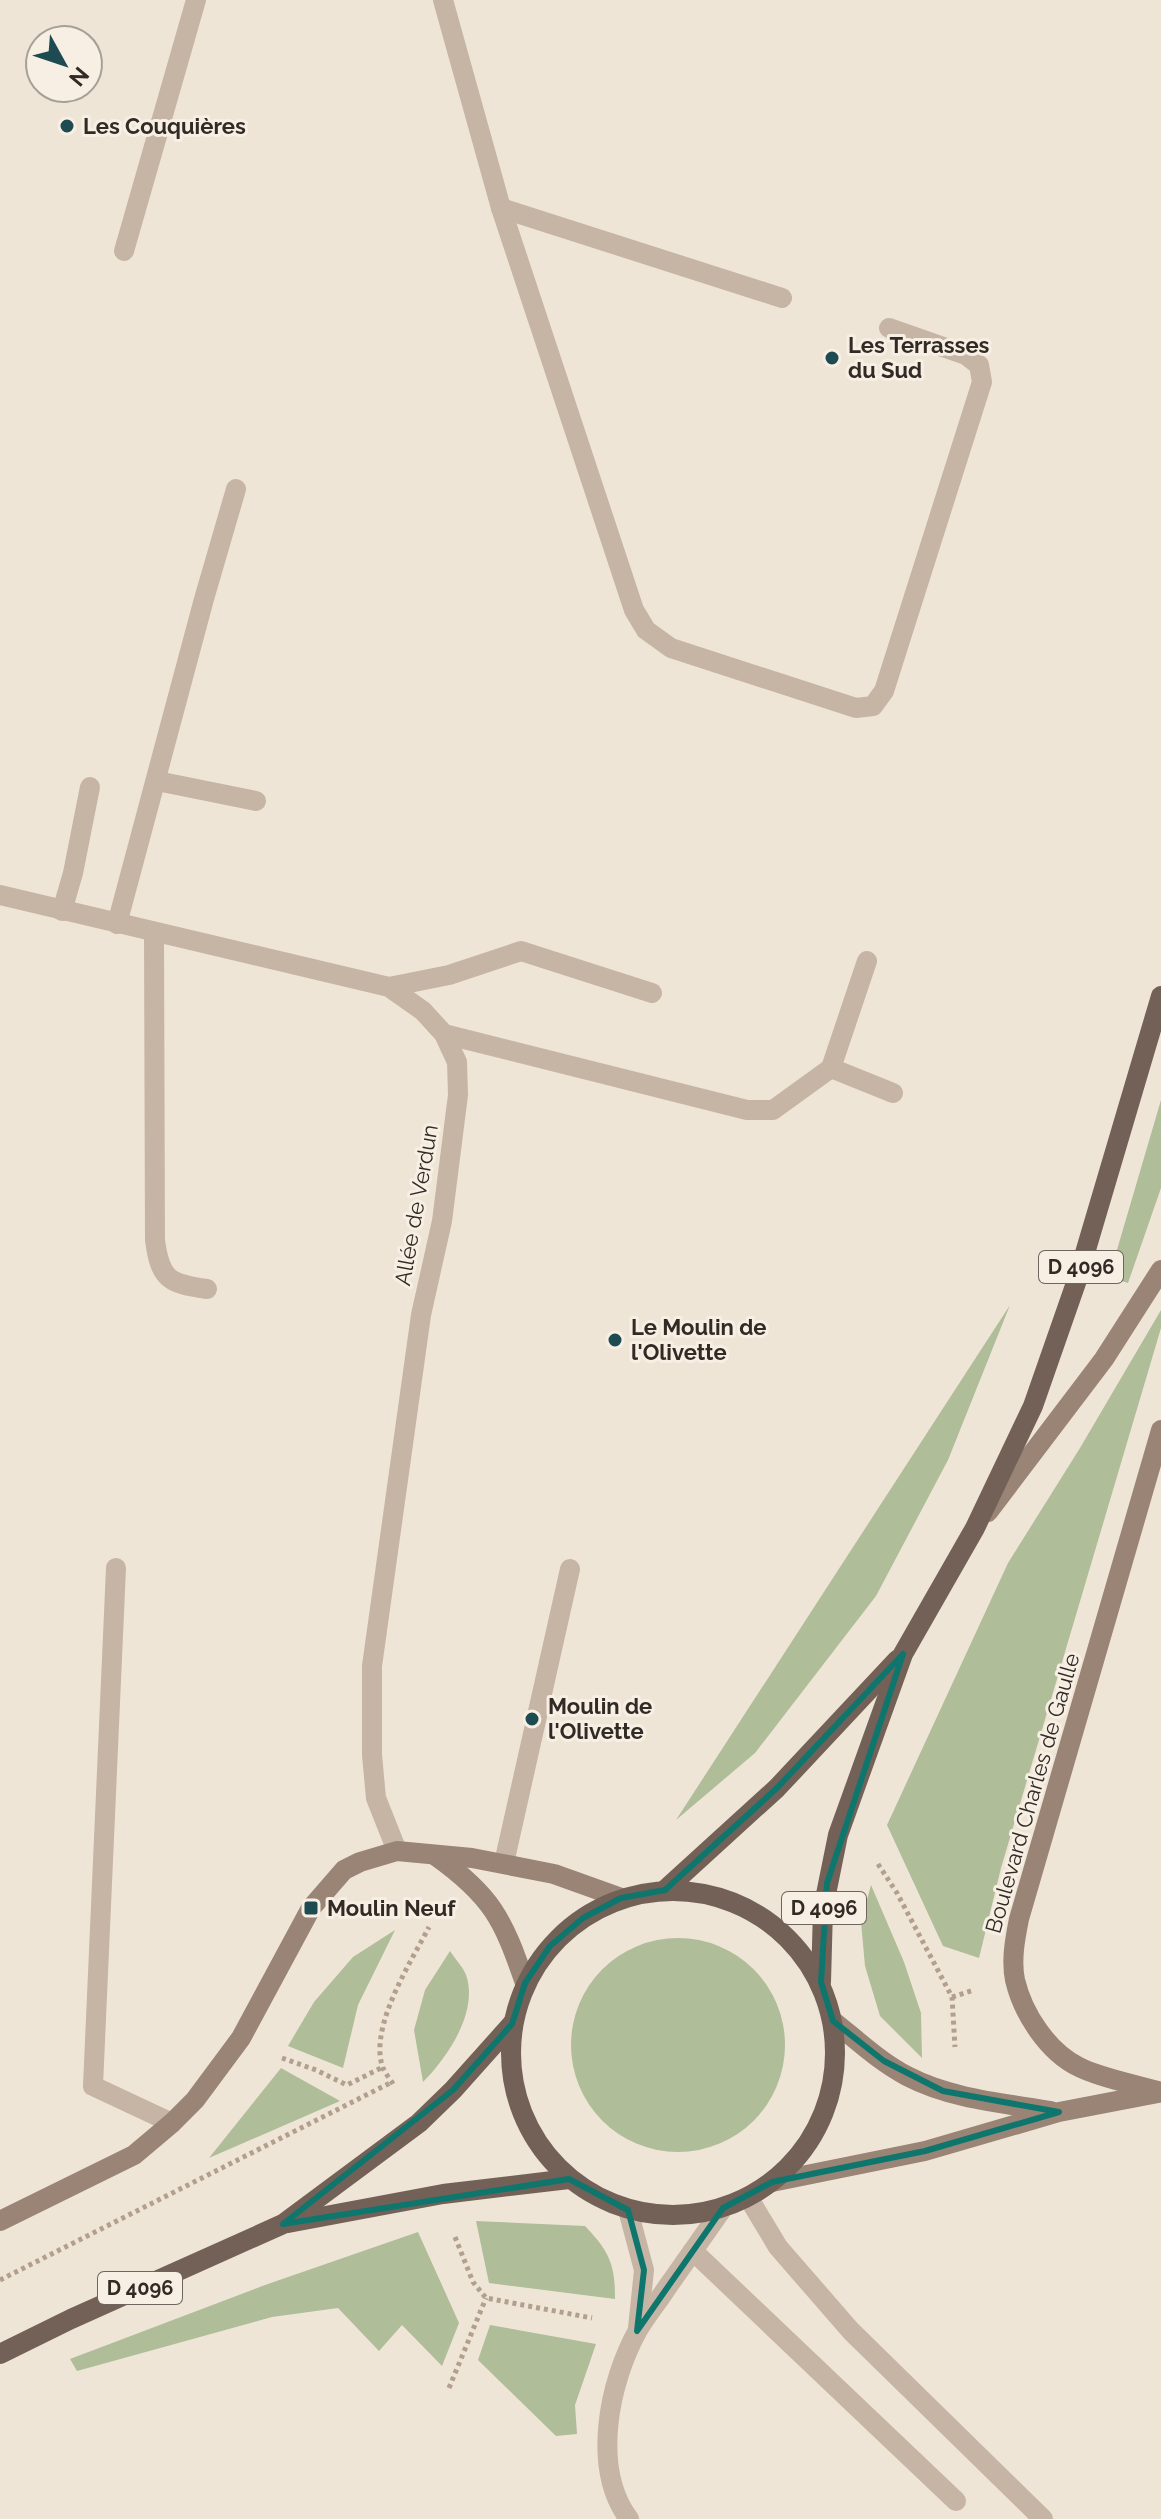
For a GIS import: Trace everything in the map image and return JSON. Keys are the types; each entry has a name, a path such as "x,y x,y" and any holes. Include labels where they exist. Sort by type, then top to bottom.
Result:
{"main road":[{"name":"D 4096","path":"821,1982 823,1909 838,1835 903,1654 975,1528 1033,1406 1077,1280 1161,996"},
{"name":"D 4096","path":"665,1890 777,1788 903,1654"},
{"path":"665,1890 712,1895 756,1913 793,1943 821,1982 833,2021 835,2066 825,2110 804,2150 772,2182 723,2208 676,2216 628,2210 597,2198 569,2179 539,2147 520,2109 511,2067 512,2024 525,1983 550,1946 583,1918 621,1898 665,1890"},
{"name":"D 4096","path":"0,2354 283,2224 419,2123 512,2024"},
{"name":"D 4096","path":"283,2224 443,2194 569,2179"}],"street":[{"path":"124,251 196,0"},
{"path":"443,0 501,208 634,610 646,630 671,648 856,708 873,706 884,691 982,382 979,365 966,355 889,328"},
{"path":"501,208 782,298"},
{"path":"117,924 236,489"},
{"path":"157,781 256,801"},
{"path":"62,911 90,787"},
{"name":"Allée de Verdun","path":"0,895 389,987 423,1011 444,1034 457,1062 458,1095 442,1221 421,1315 372,1666 372,1755 376,1798 397,1851"},
{"path":"154,932 157,1261 165,1276 184,1286 207,1289"},
{"path":"389,987 449,975 521,951 652,993"},
{"path":"444,1034 747,1110 773,1110 831,1068 867,961"},
{"path":"831,1068 893,1093"},
{"path":"975,1528 1104,1359 1161,1270"},
{"name":"Boulevard Charles de Gaulle","path":"1161,1430 1019,1919 1014,1947 1015,1980 1028,2013 1056,2054 1080,2068 1161,2092"},
{"path":"116,1568 93,2086 172,2123"},
{"path":"504,1863 570,1569"},
{"path":"0,2221 134,2155 195,2100 241,2038 311,1908 344,1870 397,1851 433,1854 504,1863 554,1874 621,1898"},
{"path":"433,1854 462,1875 492,1906 508,1933 525,1983"},
{"path":"833,2021 908,2077 943,2091 1059,2112"},
{"path":"772,2182 925,2151 1059,2112 1161,2092"},
{"path":"748,2197 778,2247 851,2331 1043,2519"},
{"path":"629,2519 615,2493 607,2459 607,2425 614,2391 637,2331 723,2208"},
{"path":"628,2210 644,2270 637,2331"},
{"path":"693,2251 956,2501"}],"path":[{"path":"878,1863 952,1997 953,2057"},
{"path":"276,2056 347,2085 383,2067"},
{"path":"0,2280 392,2082"},
{"path":"449,2388 486,2298"}],"highlighted area":[{"path":"903,1654 827,1883 821,1982 833,2021 884,2061 943,2091 1059,2112 925,2151 772,2182 723,2208 637,2331 644,2270 628,2210 569,2179 283,2224 453,2090 512,2024 525,1983 550,1946 583,1918 621,1898 665,1890 777,1788"}],"green space":[{"path":"1161,1100 1161,1188 1128,1283 1109,1277"},
{"path":"1010,1305 948,1460 876,1596 755,1753 676,1820"},
{"path":"1161,1310 1161,1328 1001,1868 979,1958 943,1946 887,1825 1008,1563"},
{"path":"871,1885 904,1962 921,2013 922,2058 880,2016 865,1966 861,1922"},
{"path":"395,1930 358,2005 343,2068 288,2046 314,2002 353,1957"},
{"path":"678,1938 719,1946 754,1969 777,2004 785,2045 777,2086 754,2121 719,2144 678,2152 637,2144 602,2121 579,2086 571,2045 579,2004 602,1969 637,1946"},
{"path":"450,1951 467,1978 468,2006 450,2048 423,2082 414,2030 425,1990"},
{"path":"281,2068 340,2101 209,2158"},
{"path":"476,2221 585,2226 609,2259 614,2276 615,2299 489,2283"},
{"path":"418,2232 459,2323 442,2366 402,2325 379,2351 338,2308 272,2317 77,2371 70,2359 265,2285"},
{"path":"490,2325 596,2344 575,2405 577,2434 556,2436 478,2360"}],"place":[{"name":"Les Couquières","path":"67,126"},
{"name":"Les Terrasses du Sud","path":"832,358"},
{"name":"Le Moulin de l'Olivette","path":"615,1340"},
{"name":"Moulin de l'Olivette","path":"532,1719"},
{"name":"Moulin Neuf","path":"311,1908"}]}
